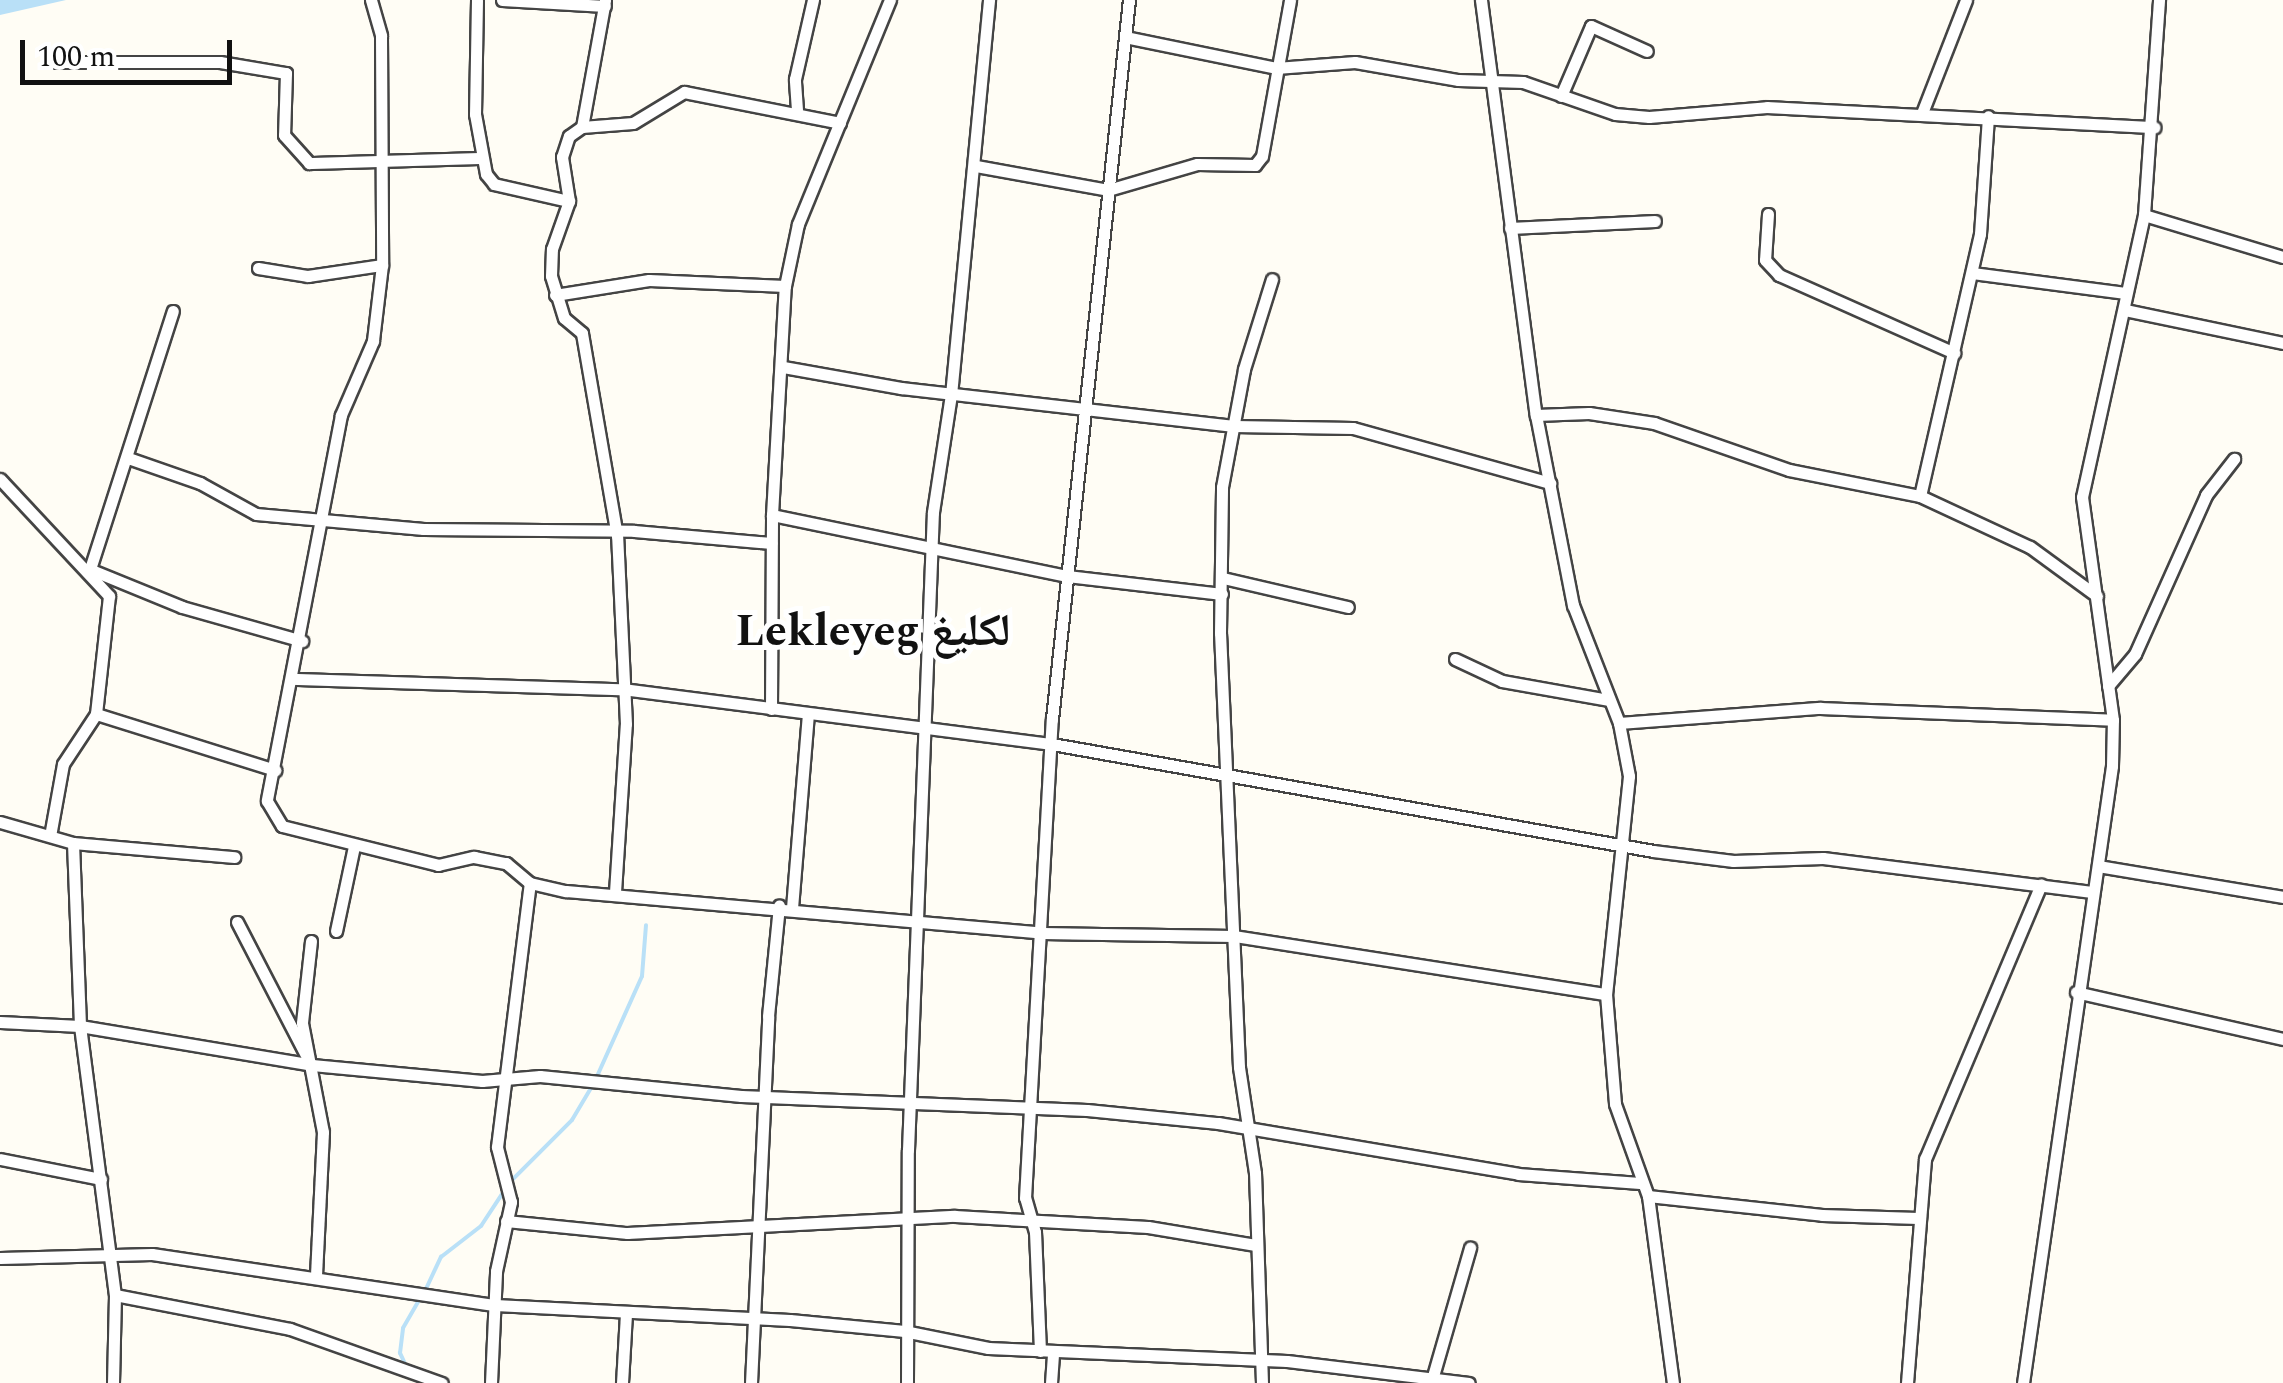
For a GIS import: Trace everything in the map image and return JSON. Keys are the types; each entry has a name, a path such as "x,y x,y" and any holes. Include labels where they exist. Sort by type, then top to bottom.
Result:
{"street":[{"path":"371,0 381,36 382,266 372,341 343,408 295,679 267,801 276,820 354,846 438,866 474,857 506,863 530,883 1043,933 1234,936 1606,994"},
{"path":"477,0 475,114 482,158 494,184 568,201"},
{"path":"502,0 605,3 582,126"},
{"path":"798,110 795,79 813,0"},
{"path":"771,709 772,515 786,286 798,224 890,0"},
{"path":"906,1383 906,1216 923,730 940,442 951,395 990,0"},
{"path":"1052,1383 1032,1218 1026,1198 1030,1104 1052,744 1067,576 1129,0"},
{"path":"976,166 1108,190 1197,164 1254,166 1262,156 1290,0"},
{"path":"1481,0 1536,415 1573,605 1619,723 1628,776 1606,994 1615,1104 1640,1184 1648,1196 1673,1383"},
{"path":"1922,113 1966,0"},
{"path":"2023,1383 2076,992 2098,866 2114,720 2082,496 2144,215 2154,127 2159,0"},
{"path":"1560,96 1591,26 1646,51"},
{"path":"1124,37 1276,68 1355,62 1458,80 1489,78 1650,118 1767,106 2154,127"},
{"path":"52,62 220,62 286,73 284,135 308,163 482,158"},
{"path":"615,892 622,689 617,536 582,333 564,318 555,296 552,249 568,201 562,158 569,136 582,126 632,123 684,92 798,110 840,123"},
{"path":"1920,496 1972,273 1988,116"},
{"path":"1768,214 1765,260 1779,275 1954,353"},
{"path":"2144,215 2283,257"},
{"path":"1510,228 1654,221"},
{"path":"258,268 308,276 382,266"},
{"path":"1972,273 2126,293"},
{"path":"1262,1383 1255,1172 1246,1128 1224,775 1222,487 1244,370 1272,279"},
{"path":"555,296 649,280 786,286"},
{"path":"2125,310 2283,342"},
{"path":"90,569 131,459 173,312"},
{"path":"783,367 951,395 1084,406 1234,426 1353,428 1550,483"},
{"path":"1536,415 1589,413 1654,423 1789,470 1920,496 2030,547 2098,596"},
{"path":"131,459 200,483 247,511 322,520 617,536 634,531 772,543"},
{"path":"2108,686 2136,654 2206,495 2234,459"},
{"path":"0,480 90,569 110,596 96,714 63,764 50,836"},
{"path":"772,515 1067,576 1222,594"},
{"path":"90,569 182,607 302,640"},
{"path":"1224,578 1348,607"},
{"path":"1455,659 1502,681 1609,700"},
{"path":"295,679 622,689 1052,744 1733,861 1823,858 2092,892"},
{"path":"1619,723 1820,708 2114,720"},
{"path":"96,714 275,770"},
{"path":"752,1383 763,1097 808,714"},
{"path":"0,822 73,842 234,857"},
{"path":"73,842 80,1026 115,1295 112,1383"},
{"path":"336,931 354,846"},
{"path":"2098,866 2283,897"},
{"path":"492,1383 495,1305 511,1202 497,1147 530,883"},
{"path":"1907,1383 1925,1159 2041,884"},
{"path":"237,922 312,1064"},
{"path":"311,941 302,1023 323,1132 316,1276"},
{"path":"2076,992 2283,1039"},
{"path":"0,1022 80,1026 312,1064 482,1081 505,1076 763,1097 1030,1104 1246,1128 1518,1174 1640,1184"},
{"path":"0,1160 102,1179"},
{"path":"1648,1196 1822,1215 1918,1218"},
{"path":"506,1221 628,1233 759,1228 906,1216 1032,1218 1256,1244"},
{"path":"1432,1380 1470,1248"},
{"path":"0,1258 111,1254 316,1276 495,1305 904,1331 1046,1352 1262,1360 1469,1383"},
{"path":"115,1295 290,1329 442,1383"},
{"path":"622,1383 626,1313"}],"water":[{"path":"0,0 66,0 0,15"}],"waterway":[{"path":"509,1183 572,1120 594,1083 642,976 646,925"},
{"path":"425,1291 441,1257 481,1226 504,1191"},
{"path":"407,1368 400,1353 403,1328 420,1299"}],"district":[{"name":"Lekleyeg لكليغ","path":"873,632"}]}
